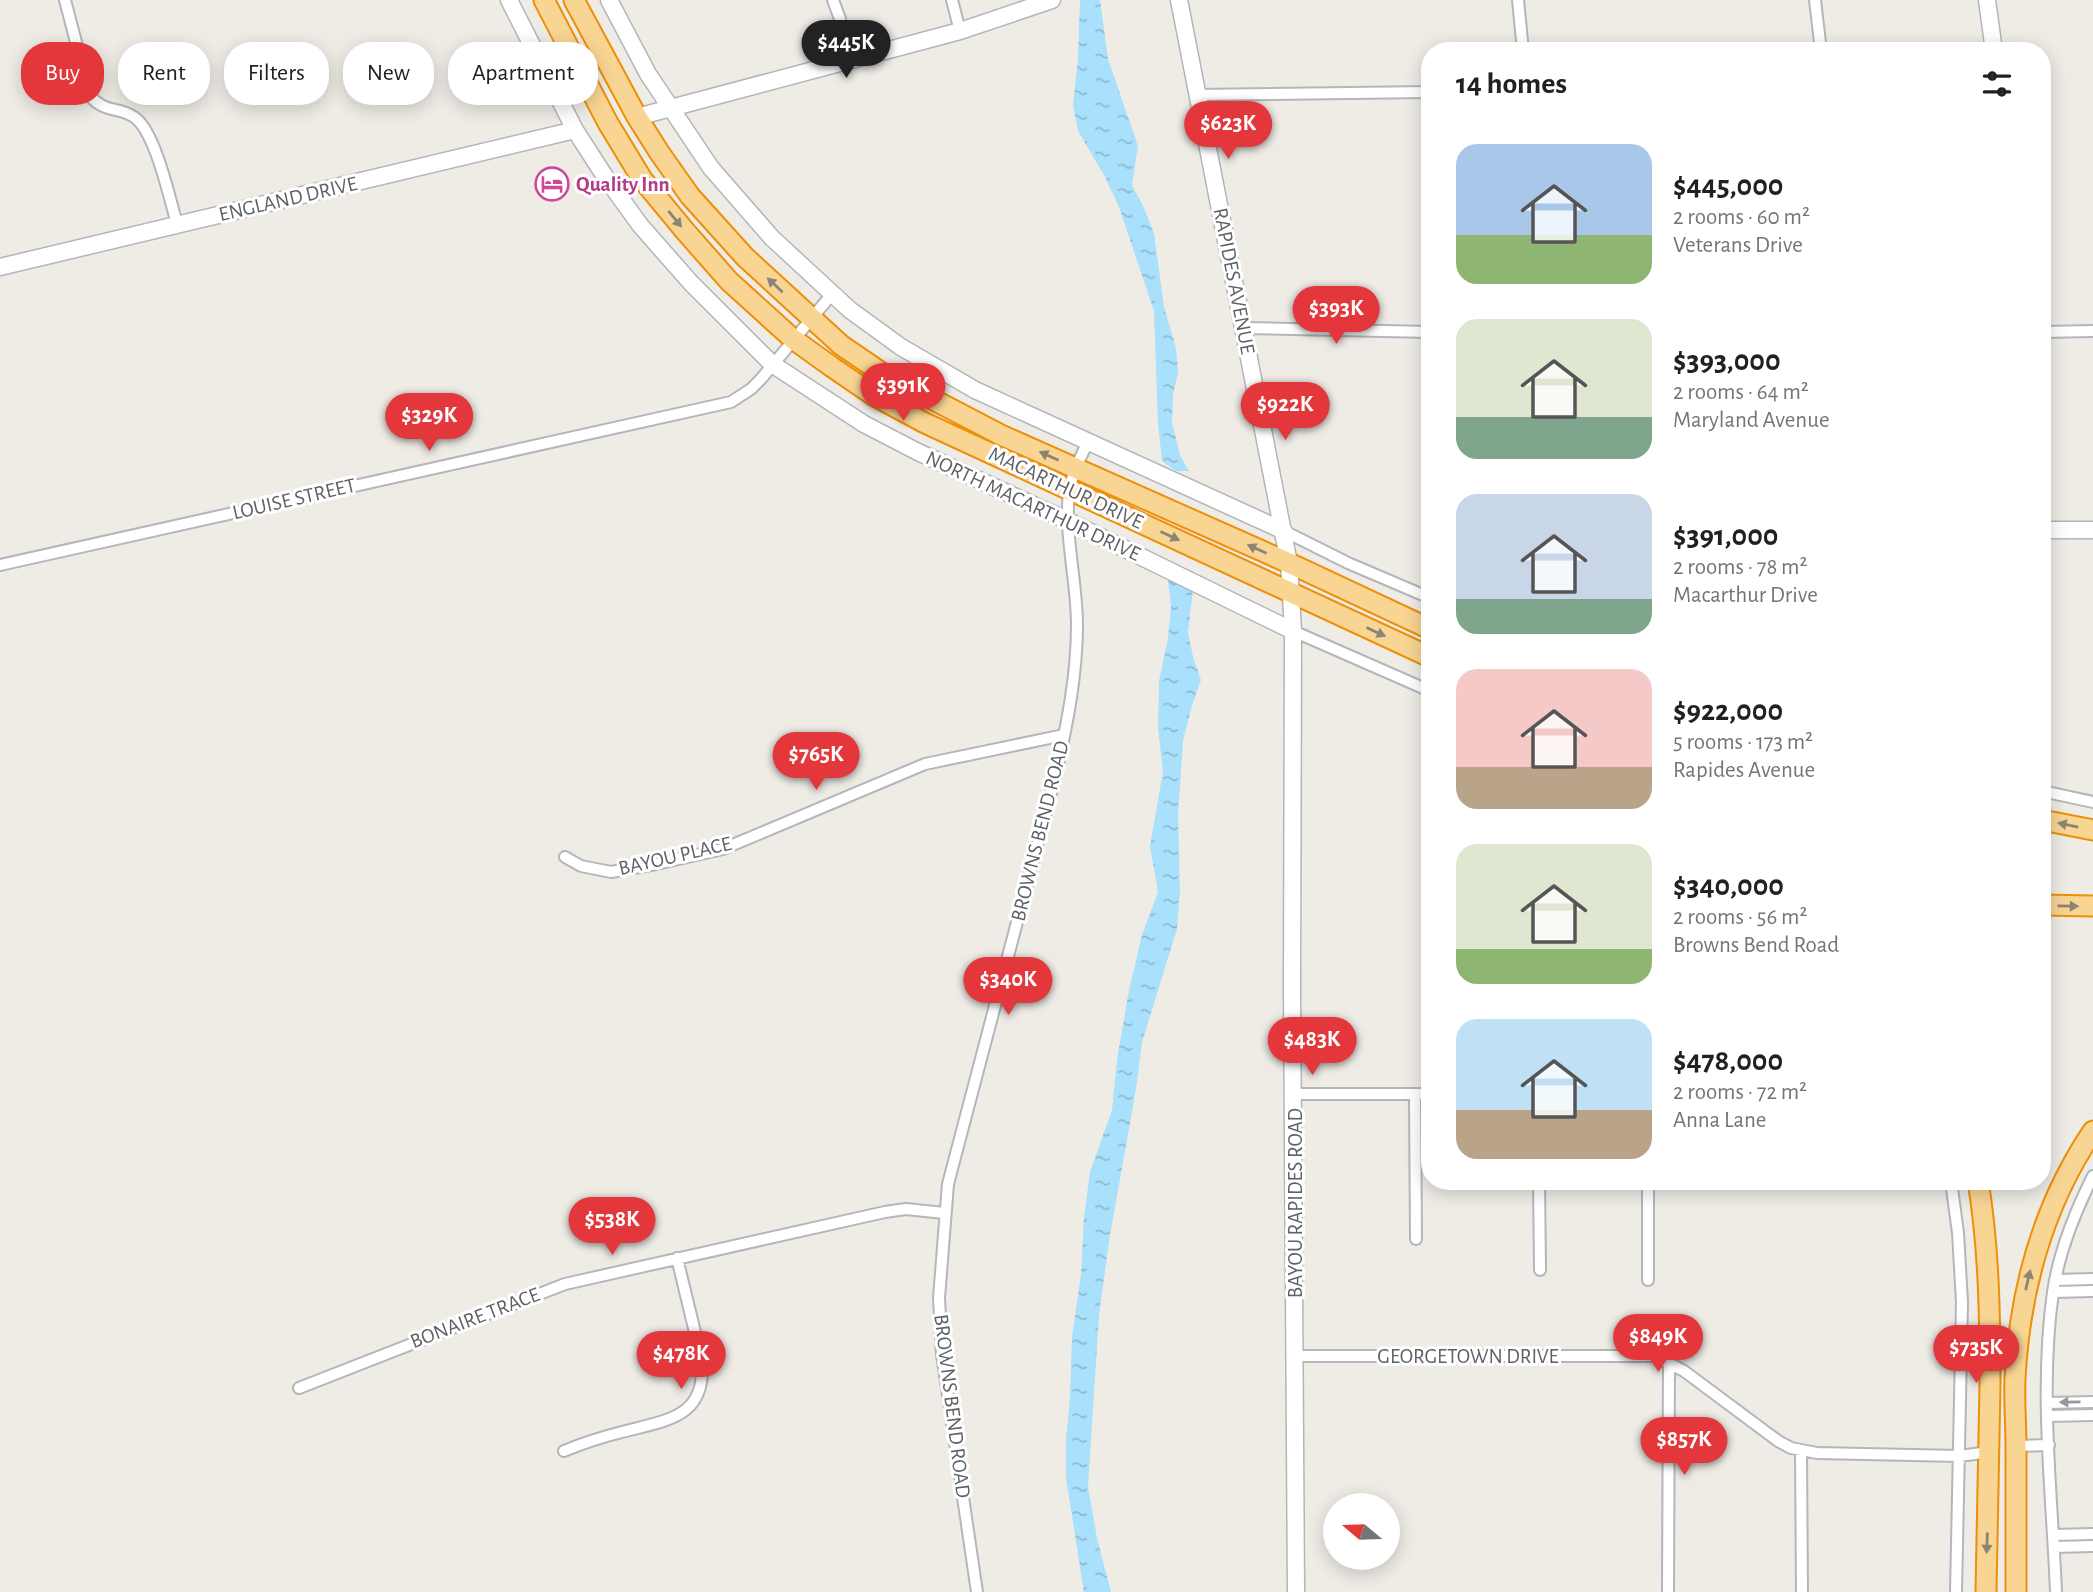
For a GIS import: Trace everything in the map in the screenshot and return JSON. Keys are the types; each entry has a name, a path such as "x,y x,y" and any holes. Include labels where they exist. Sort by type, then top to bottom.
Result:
{"highway":[{"name":"MACARTHUR DRIVE","path":"544,0 608,123 642,178 729,281 793,339 873,394 914,417 1421,653"},
{"name":"MACARTHUR DRIVE","path":"575,0 637,117 682,185 745,257 841,345 904,385 1001,435 1421,625"},
{"path":"608,123 637,117"},
{"path":"2051,822 2093,831"},
{"path":"2051,905 2093,906"},
{"path":"2016,1592 2015,1380 2026,1286 2038,1243 2056,1196 2093,1131"},
{"path":"1979,1190 1989,1293 1986,1592"},
{"path":"1986,1256 2002,1365 2004,1436 2008,1444 2016,1446"},
{"path":"1989,1452 1997,1453 2002,1460 2003,1535 2009,1592"}],"street":[{"path":"65,0 90,96 97,104 134,117 141,123 150,139 177,224"},
{"name":"NORTH MACARTHUR DRIVE","path":"509,0 575,130 640,225 691,283 772,364 864,424 1293,631"},
{"path":"609,0 669,108 733,195 787,254 879,332 975,390 1284,531 1348,563 1421,593"},
{"path":"833,0 840,19 833,65"},
{"path":"952,0 960,31"},
{"name":"RAPIDES AVENUE","path":"1179,0 1289,563"},
{"path":"1518,0 1522,42"},
{"path":"1815,0 1820,42"},
{"path":"1987,0 1993,42"},
{"path":"637,117 960,31 1047,1"},
{"path":"1196,95 1421,92"},
{"name":"ENGLAND DRIVE","path":"0,267 575,130"},
{"name":"LOUISE STREET","path":"0,565 731,402 751,389 832,294"},
{"path":"1243,328 1421,332"},
{"path":"2051,332 2093,331"},
{"name":"BROWNS BEND ROAD","path":"977,1592 942,1355 939,1298 944,1213 948,1184 1056,774 1070,707 1077,631 1068,521 1070,490 1076,468 1088,442"},
{"path":"2051,530 2093,530"},
{"name":"BAYOU RAPIDES ROAD","path":"1289,563 1293,631 1296,1592"},
{"path":"1293,631 1421,687"},
{"name":"BAYOU PLACE","path":"565,858 581,866 611,872 723,849 925,764 1064,735"},
{"path":"2051,793 2093,802"},
{"path":"1294,1094 1421,1094"},
{"path":"1415,1094 1416,1239"},
{"path":"2056,1592 2047,1403 2053,1292 2078,1205 2093,1175"},
{"path":"1539,1190 1540,1270"},
{"path":"1648,1190 1648,1280"},
{"path":"1953,1190 1962,1269 1956,1592"},
{"name":"BONAIRE TRACE","path":"299,1388 565,1284 885,1212 906,1209 944,1213"},
{"path":"564,1451 681,1415 699,1392 703,1373 701,1357 677,1258"},
{"path":"2055,1280 2093,1279"},
{"path":"2053,1292 2093,1291"},
{"name":"GEORGETOWN DRIVE","path":"1296,1356 1655,1356 1684,1371 1778,1441 1801,1451 1960,1456 1989,1452"},
{"path":"1668,1592 1669,1362"},
{"path":"2047,1403 2093,1402"},
{"path":"2048,1416 2093,1415"},
{"path":"2016,1446 2049,1445"},
{"path":"1801,1451 1802,1592"},
{"path":"2054,1541 2093,1534"},
{"path":"2054,1541 2093,1546"}],"water":[{"path":"1080,0 1100,0 1108,59 1138,146 1132,185 1154,233 1164,307 1176,348 1178,372 1173,395 1172,422 1180,455 1189,471 1176,471 1162,461 1154,311 1119,207 1078,131 1073,105"},
{"path":"1168,580 1193,589 1188,632 1201,680 1183,741 1178,816 1180,891 1177,929 1142,1042 1099,1315 1088,1487 1097,1538 1111,1592 1084,1592 1066,1478 1072,1337 1081,1274 1090,1172 1112,1110 1129,990 1142,935 1158,892 1150,846 1163,771 1158,728 1159,681 1171,607"}],"place":[{"name":"Quality Inn","path":"552,184"}]}
